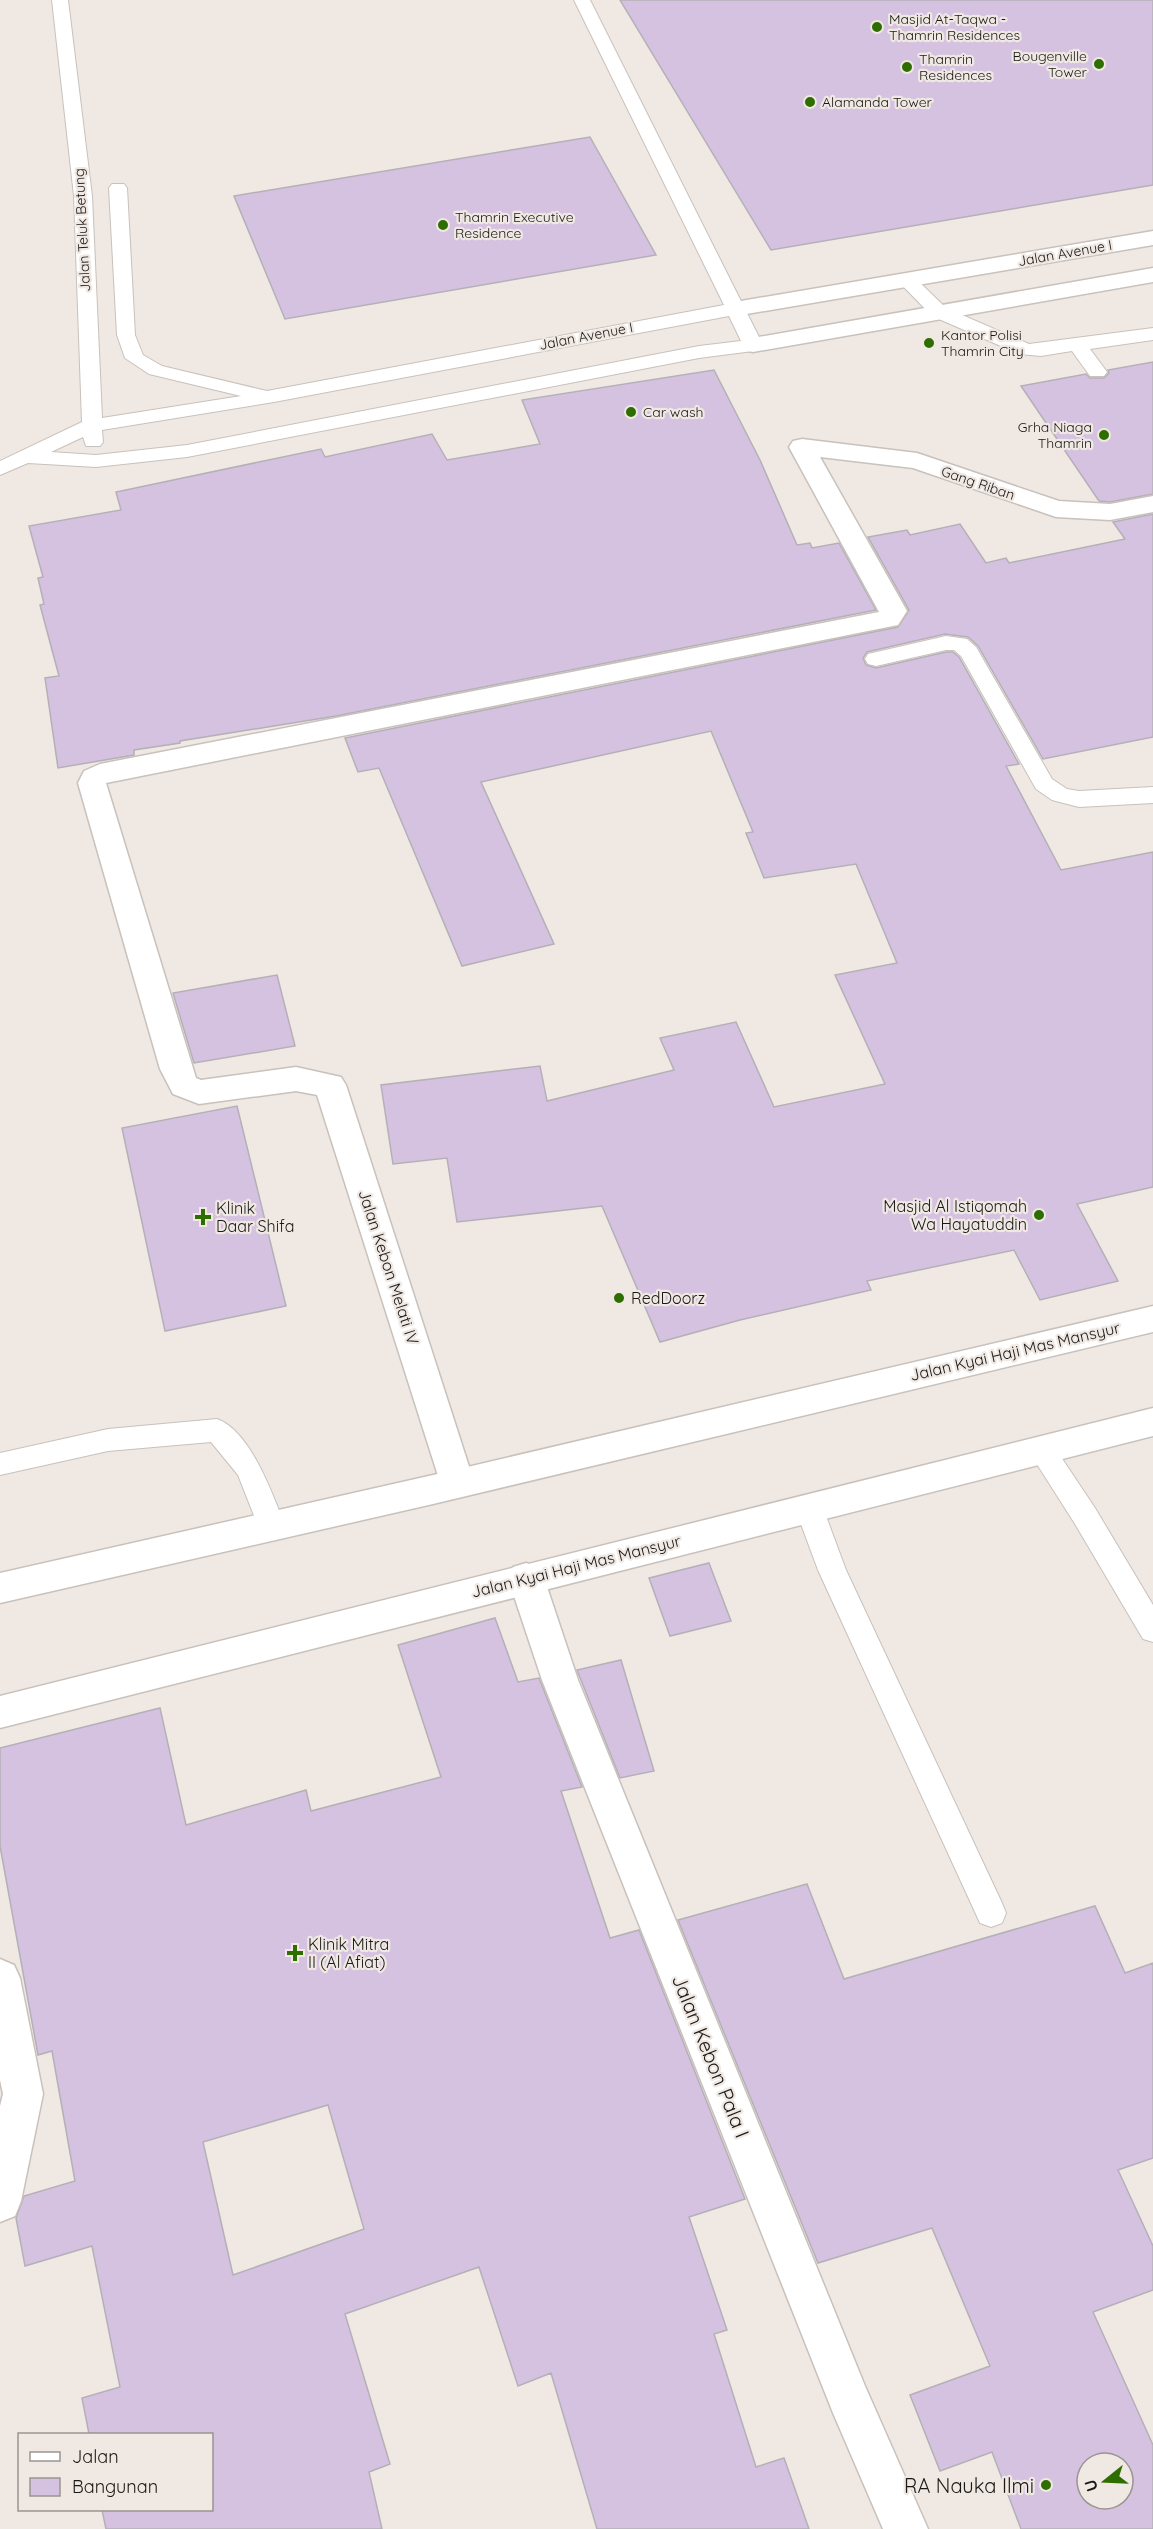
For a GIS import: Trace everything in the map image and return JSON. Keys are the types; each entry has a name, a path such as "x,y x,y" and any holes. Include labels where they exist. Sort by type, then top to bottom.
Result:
{"street":[{"name":"Jalan Avenue I","path":"735,309 1153,238"},
{"name":"Jalan Avenue I","path":"753,345 1153,275"},
{"name":"Gang Riban","path":"296,1079 199,1092 184,1086 176,1069 92,783 94,778 111,772 888,619 893,611 802,447 917,461 1056,509 1110,512 1153,504"},
{"name":"Jalan Kebon Melati IV","path":"296,1079 330,1085 457,1482"},
{"name":"Jalan Kyai Haji Mas Mansyur","path":"0,1588 272,1528 457,1482 1153,1319"},
{"name":"Jalan Kyai Haji Mas Mansyur","path":"0,1712 1153,1422"},
{"name":"Jalan Kebon Pala I","path":"526,1578 560,1680 848,2398 906,2529"},
{"path":"0,1977 22,2094 0,2201"}],"lane":[{"name":"Jalan Teluk Betung","path":"60,0 83,196 90,426 96,461"},
{"path":"582,0 753,345"},
{"path":"118,188 126,335 135,358 156,370 239,391 274,396 293,432"},
{"path":"906,280 939,312 1026,350 1041,350 1153,334"},
{"name":"Jalan Avenue I","path":"0,469 90,426 274,396 385,373 735,309"},
{"name":"Jalan Avenue I","path":"27,457 96,461 187,451 699,352 753,345"},
{"path":"1077,345 1097,372"},
{"path":"876,659 946,643 960,644 969,652 1044,784 1060,795 1079,799 1153,795"},
{"path":"0,1464 108,1440 218,1430 249,1469 272,1528"},
{"path":"1042,1449 1153,1630"},
{"path":"809,1508 832,1570 991,1913"}],"building":[{"name":"Thamrin Residences","path":"620,0 1153,0 1153,185 771,250"},
{"name":"Thamrin Executive Residence","path":"590,137 656,255 285,319 234,196"},
{"name":"Grha Niaga Thamrin","path":"1153,362 1153,494 1110,502 1099,501 1021,386 1086,374 1090,378 1104,378 1109,373 1108,370"},
{"path":"714,370 760,460 797,545 810,543 812,548 839,543 876,610 336,716 180,741 180,743 134,750 134,755 58,768 45,678 59,676 40,605 44,604 38,578 43,577 29,526 121,510 116,492 321,449 325,457 432,434 447,460 540,444 522,400"},
{"path":"1153,514 1153,737 1043,759 978,646 968,637 945,634 867,652 863,658 866,665 876,668 946,652 953,652 959,657 1019,764 1006,766 1061,870 1153,852 1153,1187 1077,1204 1118,1281 1040,1300 1014,1250 867,1281 871,1290 740,1320 660,1342 602,1206 457,1222 447,1158 393,1164 381,1085 540,1066 547,1101 674,1070 660,1038 736,1022 774,1107 885,1084 835,975 897,963 856,864 764,878 746,833 753,832 711,731 481,782 554,944 462,966 379,768 358,772 345,738 898,627 909,610 868,537 907,530 910,535 960,524 986,563 1006,558 1009,563 1125,539 1113,522"},
{"path":"277,975 295,1046 194,1063 173,993"},
{"name":"Klinik Daar Shifa","path":"237,1106 286,1306 165,1331 122,1128"},
{"path":"709,1563 731,1621 670,1636 649,1578"},
{"path":"495,1618 518,1682 539,1678 582,1787 561,1791 610,1938 639,1930 745,2199 689,2217 727,2330 714,2334 756,2467 784,2458 809,2529 597,2529 551,2373 518,2386 479,2267 345,2314 390,2464 369,2472 382,2529 106,2529 102,2511 213,2511 213,2433 89,2433 82,2398 120,2387 92,2246 25,2266 16,2218 24,2196 75,2181 52,2051 38,2055 0,1846 0,1748 160,1708 186,1825 306,1790 311,1811 441,1777 398,1645","holes":["328,2105 364,2229 233,2275 203,2142"]},
{"path":"621,1660 654,1771 620,1778 577,1670"},
{"path":"807,1884 844,1979 1095,1906 1125,1973 1153,1963 1153,2158 1118,2170 1153,2246 1153,2290 1093,2312 1153,2445 1153,2529 1021,2529 992,2452 940,2471 910,2395 990,2366 932,2228 818,2263 678,1920"}],"place":[{"name":"Masjid At-Taqwa - Thamrin Residences","path":"877,27"},
{"name":"Bougenville Tower","path":"1099,64"},
{"name":"Thamrin Residences","path":"907,67"},
{"name":"Alamanda Tower","path":"810,102"},
{"name":"Thamrin Executive Residence","path":"443,225"},
{"name":"Kantor Polisi Thamrin City","path":"929,343"},
{"name":"Car wash","path":"631,412"},
{"name":"Grha Niaga Thamrin","path":"1104,435"},
{"name":"Masjid Al Istiqomah Wa Hayatuddin","path":"1039,1215"},
{"name":"Klinik Daar Shifa","path":"203,1217"},
{"name":"RedDoorz","path":"619,1298"},
{"name":"Klinik Mitra II (Al Afiat)","path":"295,1953"},
{"name":"RA Nauka Ilmi","path":"1046,2485"}]}
